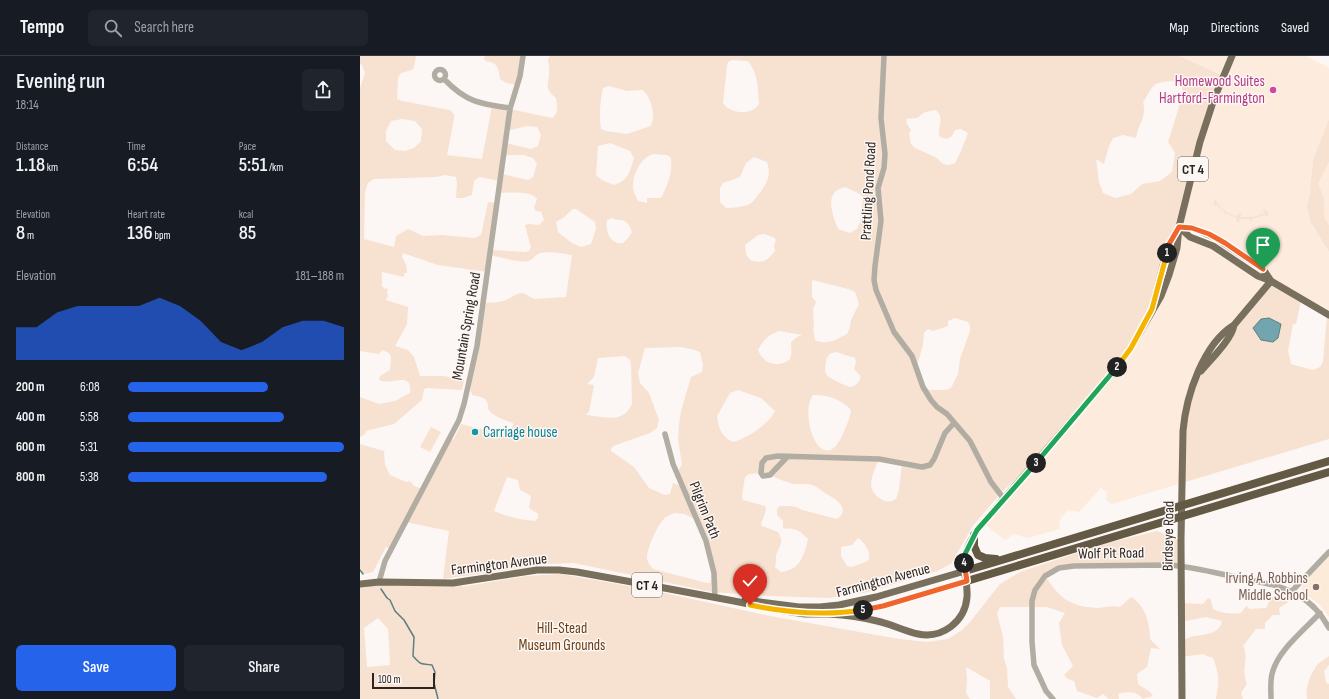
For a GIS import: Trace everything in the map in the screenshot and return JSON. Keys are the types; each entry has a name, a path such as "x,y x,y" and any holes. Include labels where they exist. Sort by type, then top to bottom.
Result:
{"highway":[{"path":"965,571 1329,460"},
{"path":"967,581 1329,472"},
{"path":"974,535 975,548 980,556 992,559 1005,558"}],"main road":[{"name":"CT 4","path":"829,614 878,621 919,634 935,634 946,630 962,615 966,602 967,581 964,563 965,554 974,535 982,523 1109,378 1131,348 1164,289 1177,248 1179,227 1200,142 1214,99 1232,56"},
{"path":"1179,227 1190,237 1212,246 1258,276 1271,281 1329,315"},
{"name":"Birdseye Road","path":"1182,699 1181,566 1184,424 1189,396 1198,376 1200,366 1205,357 1227,329 1234,325 1271,281"},
{"name":"Farmington Avenue","path":"360,584 379,582 454,583 551,570 577,572 786,612 829,614 874,608 967,581"},
{"name":"Farmington Avenue","path":"734,601 752,601 799,607 839,605 876,597 965,571"}],"street":[{"name":"Mountain Spring Road","path":"379,582 385,561 458,420 464,404 478,339 510,108 520,76 523,56"},
{"name":"Prattling Pond Road","path":"884,56 881,118 885,154 884,168 878,188 881,220 875,266 874,280 876,290 894,332 912,356 923,387 931,400 946,414 972,445 991,482 1004,499"},
{"path":"444,79 453,89 475,102 510,108"},
{"path":"787,457 770,475 763,476 761,473 762,463 766,458 778,456 879,459 922,467 930,465 945,433 954,423"},
{"name":"Pilgrim Path","path":"665,434 674,464 706,541 714,573 714,597"},
{"path":"1292,592 1329,552"},
{"name":"Wolf Pit Road","path":"1053,699 1046,691 1034,664 1032,642 1032,601 1035,590 1045,576 1059,568 1074,566 1155,564 1181,566 1248,580 1292,592 1311,603 1320,613 1329,628"},
{"path":"1271,699 1271,680 1277,661 1285,650 1320,613"}],"shaded area":[{"path":"1180,56 1307,56 1329,68 1329,119 1313,160 1310,193 1307,206 1310,221 1329,252 1329,312 1271,281 1211,350 1182,483 1112,504 1106,500 1107,492 1101,488 1079,512 1068,510 1059,521 1060,529 1027,538 1014,534 1005,540 983,523 1164,289 1179,227 1223,76","holes":["1179,227 1225,243 1263,269 1270,281"]},
{"path":"1329,162 1329,225 1326,222 1318,184"},
{"name":"Irving A. Robbins Middle School","path":"1329,556 1329,617 1319,604 1301,589 1305,582"}],"green space":[{"path":"360,56 416,56 412,70 401,73 398,77 397,99 450,110 454,114 454,119 447,155 482,159 492,106 552,118 556,114 556,98 548,89 548,59 550,56 1180,56 1223,76 1214,99 1179,227 1168,246 1152,309 1139,335 1049,448 1000,494 972,527 951,564 937,571 868,592 828,598 712,592 574,563 546,564 443,579 449,531 406,522 391,549 386,547 373,572 364,574 360,570 360,444 384,451 385,465 390,475 406,482 410,481 414,486 423,489 448,441 454,439 461,424 505,435 513,426 513,423 493,414 488,409 487,402 484,398 472,395 470,391 486,303 503,301 521,293 536,299 566,297 572,255 546,252 537,255 530,260 520,261 490,255 488,272 438,265 403,253 402,257 407,271 407,273 404,273 404,277 382,272 382,286 388,290 386,300 408,307 407,324 395,346 408,350 414,357 420,376 444,376 464,380 462,390 424,389 422,400 394,424 366,431 365,434 360,437 360,397 379,404 395,401 410,393 410,386 405,380 379,380 380,376 390,370 391,357 389,353 382,350 379,354 360,351 360,88 365,73 362,65 360,64","holes":["732,60 748,61 756,76 759,104 756,108 746,112 741,112 726,107 723,103 728,62","1173,81 1182,87 1183,94 1168,142 1175,153 1172,172 1160,181 1142,184 1131,194 1115,198 1103,193 1099,182 1096,159 1104,164 1113,138 1123,135 1136,138 1144,112 1143,102 1154,86 1161,82","609,86 627,91 643,90 646,93 652,107 653,117 651,126 627,134 601,129 601,103 603,88","936,110 941,120 939,130 940,137 947,139 952,136 955,130 961,129 968,133 955,163 949,165 943,164 937,158 915,148 911,144 909,134 911,130 906,119 917,118 925,112","402,119 415,121 422,129 421,141 414,148 405,151 395,150 386,141 386,131 391,121","527,126 537,127 541,135 538,146 531,149 506,143 507,131","610,143 630,151 634,158 626,178 614,185 602,180 596,175 598,146","653,154 667,155 671,158 670,174 661,198 647,198 647,203 638,201 633,189 635,173 644,159","504,155 524,155 533,158 537,164 533,177 528,180 502,174","754,157 767,162 769,171 767,180 754,200 748,205 726,208 720,202 720,188 723,183 740,177 746,163","445,175 456,177 456,198 463,198 472,195 474,181 479,177 500,181 499,193 525,193 534,196 537,199 534,208 536,211 541,212 544,220 539,225 525,225 531,248 529,251 525,252 493,250 498,203 488,202 481,235 474,238 442,235 423,236 408,229 396,236 394,247 364,239 365,192 368,183 374,179 436,177","845,187 860,194 863,199 860,222 857,229 850,233 838,229 832,209 831,204 833,195","573,209 576,209 595,222 596,229 591,244 581,247 572,243 558,232 556,222","612,218 626,222 632,232 623,243 615,242 608,233 607,220","764,234 773,237 776,240 774,246 775,251 770,257 762,262 750,260 746,254 745,245 758,235","813,280 855,292 859,304 851,320 847,334 836,340 828,342 819,342 815,340 813,329 813,309 816,302 812,297","955,318 968,322 970,326 970,331 960,359 958,374 951,388 945,390 930,390 923,387 918,369 924,333 928,329 933,331 948,326 948,321","780,331 802,335 791,342 791,353 789,360 780,364 769,363 760,354 758,350 767,338","680,347 700,352 703,365 702,372 691,377 681,411 679,425 678,440 682,464 677,473 682,486 673,483 670,494 665,495 649,488 634,467 611,451 613,446 650,433 657,428 659,420 649,393 640,383 638,373 645,348","836,352 855,358 856,362 854,369 860,376 858,383 849,387 837,382 827,375 825,365 829,355","625,356 630,360 632,404 624,414 613,418 587,415 586,414 589,412 594,385 587,384 594,377 598,358","738,390 761,398 775,411 763,426 744,438 733,442 723,435 718,424 717,416 730,393","813,395 834,398 848,406 851,410 849,419 843,434 835,447 827,451 820,448 814,440 810,429 808,416 809,404","879,459 902,463 899,490 896,499 888,502 881,499 873,491 871,481","761,473 793,484 807,484 815,486 837,501 842,507 843,511 837,519 799,508 780,506 777,509 777,515 783,521 783,528 797,530 808,539 803,556 797,565 787,571 781,572 775,567 776,556 781,544 780,536 778,532 762,526 761,524 766,510 765,506 743,500 742,496 745,477 749,474","507,477 518,480 520,490 531,496 529,508 538,514 538,518 535,521 509,517 494,511","674,513 684,514 697,520 711,556 710,583 653,569 648,562 647,554 649,548 660,525 666,517","858,538 867,548 869,554 868,561 852,567 847,566 841,556 841,547 852,545"]},
{"path":"485,56 523,56 517,85 506,83 500,79 496,66 485,60"},
{"path":"1329,119 1329,162 1318,184 1323,198 1325,217 1329,225 1329,252 1310,221 1307,206 1310,193 1313,160"},
{"path":"1218,198 1216,201 1220,206 1225,211 1234,215 1237,216 1239,213 1241,214 1241,217 1253,217 1265,213 1263,210 1264,209 1268,212 1269,216 1267,217 1265,215 1252,219 1251,223 1250,219 1240,219 1239,222 1237,222 1236,218 1226,213 1224,216 1225,212 1217,205 1214,206 1214,201"},
{"path":"1271,281 1301,300 1296,324 1293,324 1288,351 1291,364 1313,370 1320,367 1323,362 1327,315 1329,312 1329,439 1182,483 1183,431 1197,376"},
{"path":"431,427 441,432 430,452 420,447"},
{"name":"Hill-Stead Museum Grounds","path":"1157,531 1181,540 1181,565 1059,568 1045,576 1062,596 1078,605 1096,608 1112,606 1120,607 1131,597 1140,605 1148,621 1150,639 1160,649 1151,648 1147,667 1137,674 1138,684 1150,692 1153,696 1143,699 1138,694 1132,692 1118,694 1119,699 1109,699 1103,694 1097,698 1077,691 1074,681 1068,679 1064,675 1073,666 1062,645 1059,623 1065,613 1047,607 1000,607 997,614 1003,636 1004,659 1007,668 1008,687 1016,699 990,699 990,681 966,667 966,693 970,699 360,699 360,584 465,581 461,587 526,576 561,574 646,589 770,616 899,639 927,642 948,639 962,630 1000,584 1020,572 1104,544","holes":["378,618 388,629 390,665 367,667 364,628"]},
{"path":"1283,588 1299,595 1279,608 1280,615 1273,615 1265,623 1265,629 1256,629 1243,646 1246,655 1244,673 1247,684 1241,693 1243,699 1216,699 1218,678 1217,669 1213,658 1202,654 1182,657 1182,641 1190,637 1214,632 1220,626 1222,621 1206,617 1181,622 1181,603 1203,604 1208,598 1211,600 1213,609 1220,612 1234,614 1241,613 1246,606 1250,609 1266,608 1271,598"},
{"path":"1329,656 1329,665 1324,671 1326,683 1329,684 1329,699 1307,699 1309,680 1313,671 1318,664"}],"water":[{"path":"1269,318 1281,324 1278,338 1273,342 1261,340 1253,328 1261,319"}],"waterway":[{"path":"360,570 363,574"},
{"path":"381,589 390,600 395,611 404,620 414,637 413,656 421,664 432,665 435,672 434,683 438,699"}],"place":[{"name":"Homewood Suites Hartford-Farmington","path":"1273,90"},
{"name":"Carriage house","path":"475,432"},
{"name":"Irving A. Robbins Middle School","path":"1316,587"}],"route":[{"path":"750,605 805,614 853,612 883,606 967,581 964,567 965,554 977,530 1109,378 1139,335 1152,309 1168,246 1179,227 1192,228 1209,234 1263,269"}]}
